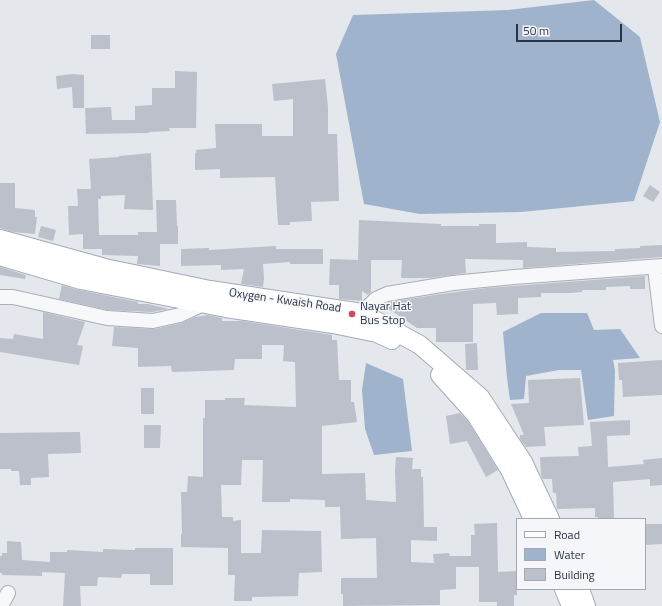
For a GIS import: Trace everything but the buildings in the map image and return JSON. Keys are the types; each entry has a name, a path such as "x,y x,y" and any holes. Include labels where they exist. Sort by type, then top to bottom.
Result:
{"main road":[{"name":"Oxygen - Kwaish Road","path":"0,239 206,297 377,333 404,346 436,371 476,415 510,470 533,518"},
{"name":"Oxygen - Kwaish Road","path":"0,256 81,280 206,297 362,313 420,345 480,397 523,462 550,518"},
{"path":"564,590 571,606"},
{"path":"580,590 586,606"}],"street":[{"path":"362,313 376,299 387,294 453,284 658,267 662,326"},
{"path":"0,297 13,297 106,318 153,321 180,315 206,297"},
{"path":"1,606 8,593"}],"water":[{"path":"594,0 640,37 660,122 634,201 521,212 420,214 364,204 336,54 353,15 508,10"},
{"path":"541,313 587,313 594,330 620,329 640,358 613,360 615,370 614,416 588,420 581,370 559,370 526,376 524,399 510,400 503,332"},
{"path":"366,363 403,379 412,451 374,455 365,429 362,390"}],"place":[{"name":"Nayar Hat Bus Stop","path":"352,314"}]}
